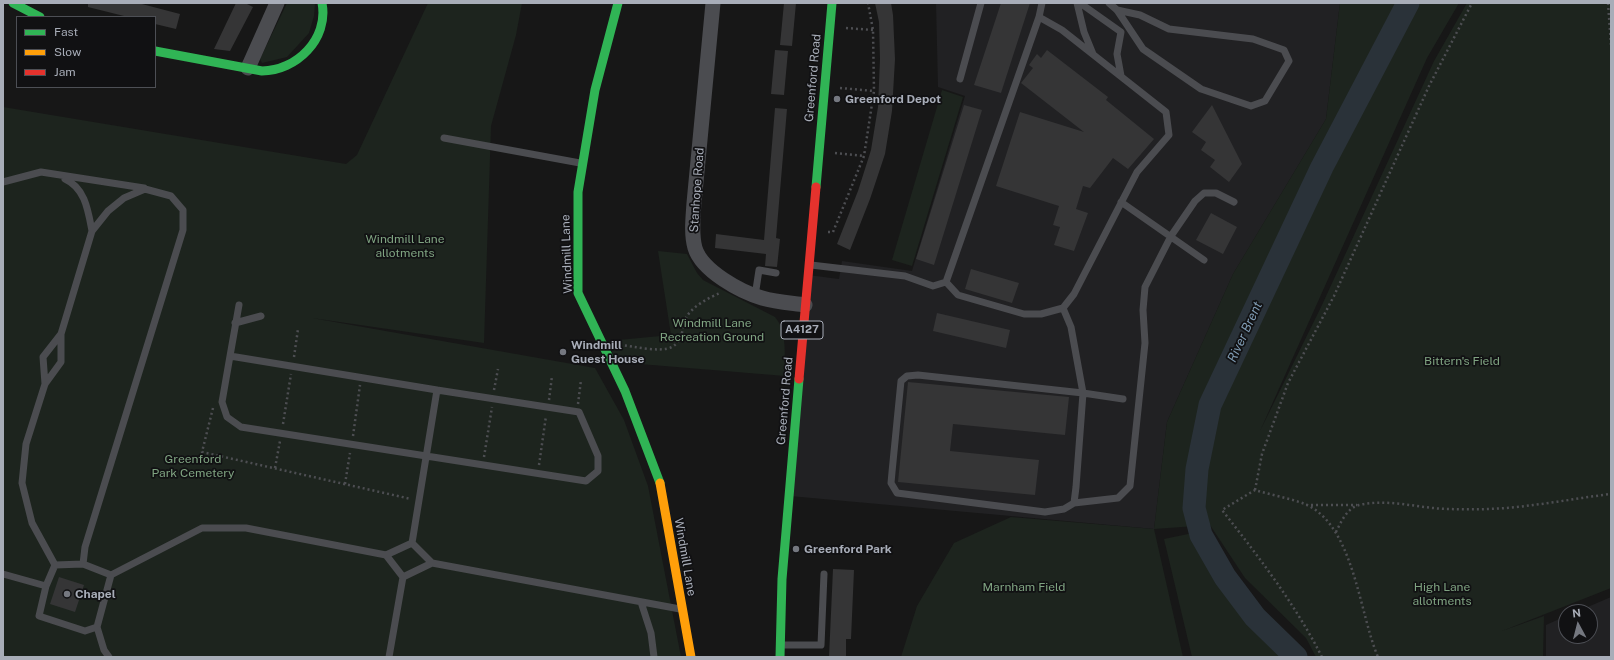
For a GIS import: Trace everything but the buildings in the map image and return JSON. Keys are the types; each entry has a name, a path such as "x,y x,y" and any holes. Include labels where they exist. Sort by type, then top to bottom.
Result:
{"street":[{"path":"12,3 38,16"},
{"path":"248,68 278,3"},
{"path":"156,51 262,71 278,70 293,62 305,52 317,37 323,18 322,3"},
{"name":"Windmill Lane","path":"618,3 595,90 578,192 578,293 625,390 660,481 691,657"},
{"name":"Stanhope Road","path":"713,3 692,235 696,250 703,262 717,276 755,296 805,305"},
{"name":"Greenford Road","path":"780,657 782,579 808,265 832,3"}],"lane":[{"path":"960,79 981,3"},
{"path":"946,282 1039,17 1042,3"},
{"path":"1079,3 1084,32 1093,54"},
{"path":"1079,3 1121,32 1117,54 1121,76"},
{"path":"1109,3 1117,10 1143,48 1201,89 1251,106 1265,101 1288,61 1284,50 1253,39 1169,29 1140,15 1117,10"},
{"path":"946,282 958,295 1024,314 1041,314 1063,308 1074,294 1137,172 1169,135 1166,112 1062,30 1039,17"},
{"path":"444,138 583,164"},
{"path":"3,182 41,172 145,189 171,196 183,210 182,230 85,547 83,564"},
{"path":"58,175 75,183 86,202 92,230"},
{"path":"55,565 32,523 22,483 26,444 45,384 61,362 61,334 92,230 108,211 124,198 145,189"},
{"path":"1123,399 1083,393 918,375 907,376 901,381 891,483 897,493 1045,512 1064,509 1074,503 1118,498 1130,486 1145,343 1143,310 1145,287 1170,236 1195,201 1204,193 1216,193 1234,202"},
{"path":"1121,202 1204,260"},
{"path":"808,265 905,276 934,286 946,282"},
{"path":"755,296 759,270 776,272"},
{"path":"230,356 579,412 598,456 598,471 586,481 241,427 227,417 222,402 230,356 236,323 239,305"},
{"path":"1063,308 1071,327 1083,393 1074,503"},
{"path":"236,323 261,316"},
{"path":"45,384 43,357 61,334"},
{"path":"412,542 438,390"},
{"path":"109,657 104,650 97,628 111,575 202,528 246,528 386,555 412,542"},
{"path":"412,542 432,563 682,609"},
{"path":"386,555 403,577 389,657"},
{"path":"403,577 432,563"},
{"path":"55,565 83,564 111,575"},
{"path":"55,565 46,586 39,616 85,631 97,628"},
{"path":"780,645 821,645 824,574"},
{"path":"5,575 46,586"},
{"path":"642,602 651,633 654,657"}],"path":[{"path":"812,230 834,232 864,156 874,91 873,30 868,3"},
{"path":"1255,490 1262,454 1288,383 1334,296 1429,86 1472,3"},
{"path":"1608,3 1611,45"},
{"path":"830,27 873,30"},
{"path":"824,87 874,91"},
{"path":"818,152 864,156"},
{"path":"605,348 612,344 660,349 671,347 681,338 686,317 702,302 726,292 734,285"},
{"path":"275,468 298,329"},
{"path":"482,465 498,369"},
{"path":"537,473 552,376"},
{"path":"345,484 361,378"},
{"path":"577,412 581,380"},
{"path":"222,402 215,401 202,452 419,500"},
{"path":"1322,657 1305,624 1251,547 1222,510 1255,490 1306,505 1358,506 1402,503 1449,510 1532,506 1574,498 1611,494"},
{"path":"1306,505 1322,517 1336,532 1352,570 1372,642 1378,657"},
{"path":"1336,532 1344,517 1358,506"}],"shaded area":[{"name":"Greenford Depot","path":"936,3 1340,3 1326,119 1233,274 1167,422 1154,529 790,496 808,275 839,279 842,261 912,271 965,96 938,87"},
{"path":"1611,597 1611,657 1546,657 1546,625 1558,620 1558,644 1598,644 1598,604 1595,604"}],"green space":[{"path":"287,3 315,3 314,16 309,33 287,57 262,63 260,59"},
{"name":"Greenford Park Cemetery","path":"428,3 522,3 516,35 491,126 484,343 312,318 595,368 624,420 648,486 681,657 3,657 3,107 346,164 357,155"},
{"path":"1340,3 1459,3 1427,58 1260,431 1322,305 1434,61 1467,3 1611,3 1611,588 1570,604 1558,604 1558,609 1502,631 1544,616 1543,657 1316,657 1306,638 1245,578 1210,525 1154,529 1167,422 1233,274 1326,119"},
{"path":"942,90 963,97 912,266 892,260"},
{"name":"Windmill Lane Recreation Ground","path":"658,251 687,254 697,273 703,280 775,317 784,337 785,376 616,362 608,341 671,335"},
{"name":"Marnham Field","path":"1011,517 1154,529 1183,657 901,657 917,606 954,543"},
{"path":"1193,533 1235,602 1289,657 1192,657 1164,539"}],"waterway":[{"name":"River Brent","path":"1296,657 1255,617 1225,577 1201,535 1194,508 1197,469 1210,405 1322,167 1408,3"}],"traffic: fast":[{"path":"13,3 38,16"},
{"path":"156,51 262,71 275,70 298,59 315,40 320,29 323,16 322,3"},
{"path":"618,3 595,90 578,192 578,293 625,391 660,483"},
{"path":"816,187 832,3"},
{"path":"780,657 782,579 799,379"}],"traffic: slow":[{"path":"660,483 691,657"}],"traffic: jam":[{"path":"799,379 816,187"}],"place":[{"name":"Greenford Depot","path":"837,99"},
{"name":"Windmill Guest House","path":"563,352"},
{"name":"Greenford Park","path":"796,549"},
{"name":"Chapel","path":"67,594"}],"park label":[{"name":"Windmill Lane allotments","path":"405,246"},
{"name":"Bittern's Field","path":"1462,361"},
{"name":"High Lane allotments","path":"1442,594"}]}
